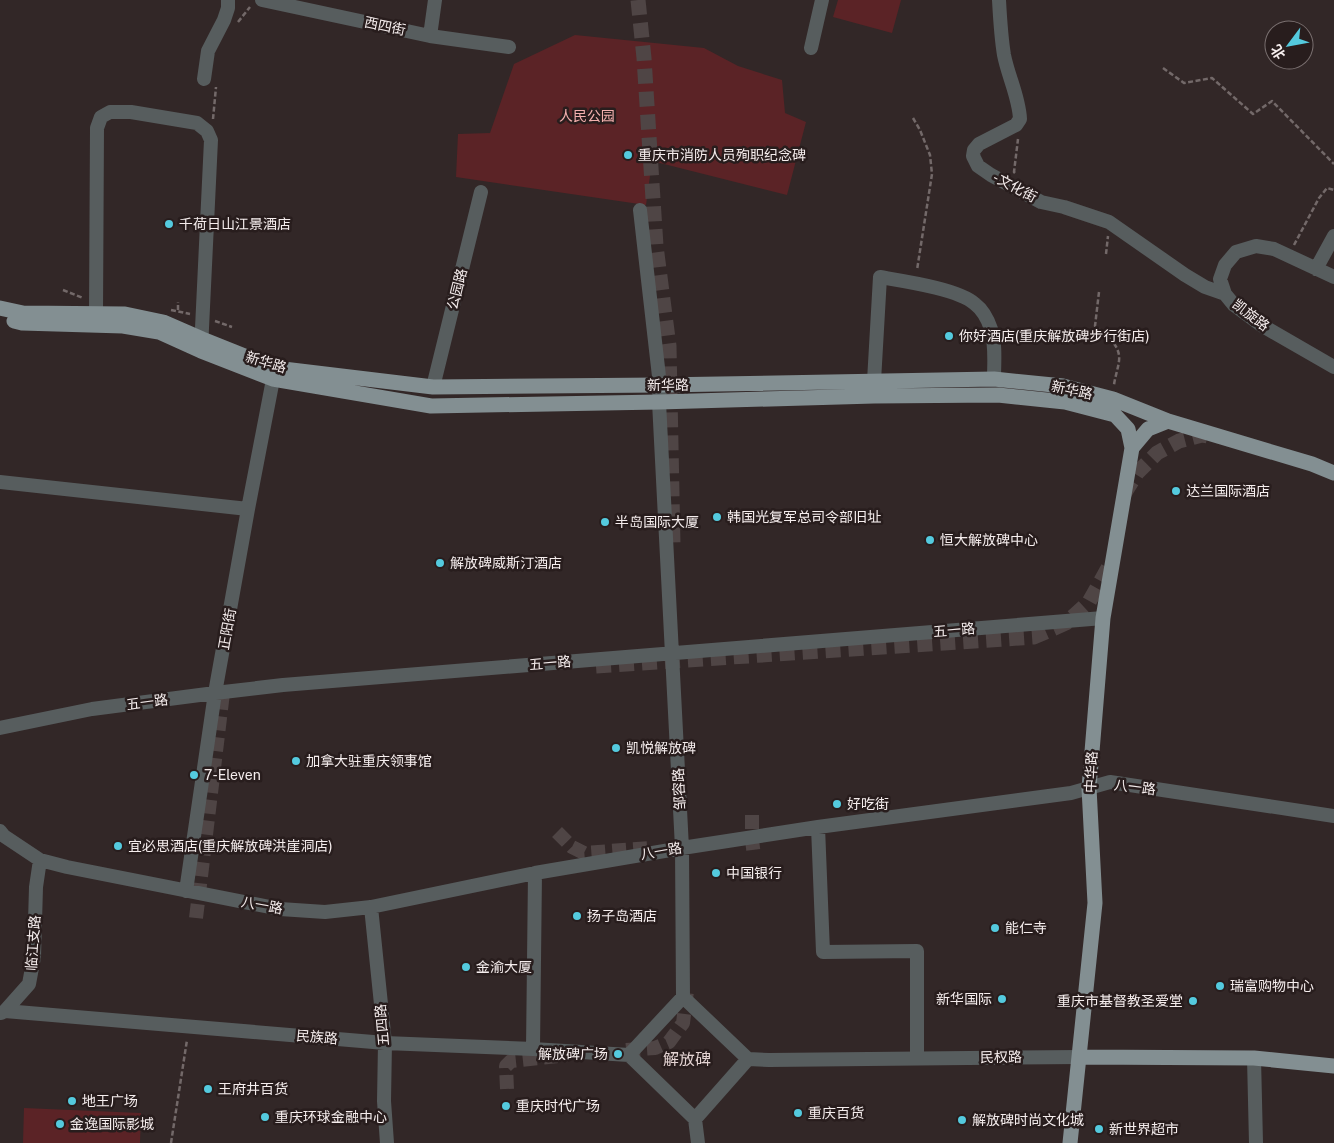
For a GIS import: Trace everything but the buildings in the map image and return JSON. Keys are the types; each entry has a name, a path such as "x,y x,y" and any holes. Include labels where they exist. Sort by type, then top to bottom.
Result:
{"main road":[{"name":"新华路","path":"0,308 22,313 125,314 163,322 202,345"},
{"name":"新华路","path":"0,318 22,323 123,326 159,332 202,345 274,374 431,406 998,394 1065,402 1115,415 1128,429 1132,448"},
{"name":"新华路","path":"274,374 433,387 994,379 1063,386 1114,399 1168,421 1312,464 1334,473"},
{"path":"1132,448 1148,429 1168,421"},
{"name":"中华路","path":"1070,1143 1095,903 1089,788 1102,618 1132,448"},
{"name":"民权路","path":"1080,1057 1254,1058 1334,1066"}],"street":[{"path":"210,80 208,51 224,20 228,8 228,0"},
{"name":"西四街","path":"262,0 430,36 509,47"},
{"path":"430,36 435,0"},
{"path":"811,48 822,0"},
{"name":"-文化街","path":"999,0 1004,54 1020,107 1020,119 1016,125 980,144 974,150 973,156 978,166 1041,202 1064,207 1109,222 1185,275 1205,287 1225,294"},
{"path":"96,314 97,128 101,117 110,112 131,112 197,123 207,131 211,140 202,345"},
{"name":"公园路","path":"433,387 481,192"},
{"path":"640,210 660,385"},
{"path":"1316,269 1334,236"},
{"name":"凯旋路","path":"1334,277 1274,249 1256,246 1236,252 1224,265 1220,279 1225,294 1234,305 1261,325 1334,367"},
{"path":"874,381 880,277 962,296 974,302 984,313 992,330 994,379"},
{"name":"正阳街","path":"186,891 215,693 274,374"},
{"name":"邹容路","path":"660,385 659,402 682,848 683,997"},
{"path":"0,482 248,509"},
{"name":"五一路","path":"0,728 92,709 283,685 1102,618"},
{"name":"八一路","path":"0,831 4,836 40,860 67,867 280,909 325,912 371,907 535,873 682,848 818,827 1071,793 1110,782 1334,816"},
{"path":"818,827 823,952 917,951 917,1058"},
{"name":"临江支路","path":"3,1012 30,984 34,958 36,887 40,860"},
{"path":"533,1049 535,873"},
{"name":"五四路","path":"371,907 385,1044 384,1101 387,1143"},
{"path":"695,1119 748,1059 683,997 629,1055 695,1119 698,1143"},
{"name":"民族路","path":"3,1012 189,1026 385,1044 533,1049 629,1055"},
{"name":"民权路","path":"748,1059 1080,1057"},
{"path":"1254,1058 1256,1143"}],"path":[{"path":"238,23 254,0"},
{"path":"1163,68 1184,83 1212,78 1253,114 1272,101 1334,164"},
{"path":"210,80 211,140"},
{"path":"912,118 920,130 930,155 932,174 915,284"},
{"path":"1018,138 1014,172 1020,176"},
{"path":"1288,256 1319,198 1327,188 1334,190"},
{"path":"63,290 80,297"},
{"path":"1099,292 1095,326 1117,346 1119,359 1115,378"},
{"path":"178,302 178,311"},
{"path":"170,1143 189,1026"}],"green space":[{"path":"838,0 901,0 892,33 833,17"},
{"name":"人民公园","path":"575,35 704,48 738,66 782,80 785,113 806,122 787,195 652,161 646,205 456,177 458,134 490,133 514,64"},
{"path":"24,1108 141,1113 140,1143 23,1143"}],"tunnel":[{"path":"638,0 644,58 656,246 669,346 673,544"},
{"path":"1124,494 1137,473 1157,453 1179,441 1202,435 1215,437"},
{"path":"596,666 1034,637 1066,623 1089,602 1112,561"},
{"path":"196,918 223,693"},
{"path":"752,815 754,856"},
{"path":"557,832 572,847 584,853 649,848"},
{"path":"626,1050 655,1048 669,1042 683,1023 687,991"},
{"path":"507,1089 506,1066 511,1061 567,1055"}],"place":[{"name":"重庆市消防人员殉职纪念碑","path":"628,155"},
{"name":"千荷日山江景酒店","path":"169,224"},
{"name":"你好酒店(重庆解放碑步行街店)","path":"949,336"},
{"name":"达兰国际酒店","path":"1176,491"},
{"name":"韩国光复军总司令部旧址","path":"717,517"},
{"name":"半岛国际大厦","path":"605,522"},
{"name":"恒大解放碑中心","path":"930,540"},
{"name":"解放碑威斯汀酒店","path":"440,563"},
{"name":"凯悦解放碑","path":"616,748"},
{"name":"加拿大驻重庆领事馆","path":"296,761"},
{"name":"7-Eleven","path":"194,775"},
{"name":"好吃街","path":"837,804"},
{"name":"宜必思酒店(重庆解放碑洪崖洞店)","path":"118,846"},
{"name":"中国银行","path":"716,873"},
{"name":"扬子岛酒店","path":"577,916"},
{"name":"能仁寺","path":"995,928"},
{"name":"金渝大厦","path":"466,967"},
{"name":"瑞富购物中心","path":"1220,986"},
{"name":"新华国际","path":"1002,999"},
{"name":"重庆市基督教圣爱堂","path":"1193,1001"},
{"name":"解放碑广场","path":"618,1054"},
{"name":"王府井百货","path":"208,1089"},
{"name":"地王广场","path":"72,1101"},
{"name":"重庆时代广场","path":"506,1106"},
{"name":"重庆百货","path":"798,1113"},
{"name":"重庆环球金融中心","path":"265,1117"},
{"name":"解放碑时尚文化城","path":"962,1120"},
{"name":"金逸国际影城","path":"60,1124"},
{"name":"新世界超市","path":"1099,1129"}],"district":[{"name":"解放碑","path":"687,1059"}]}
